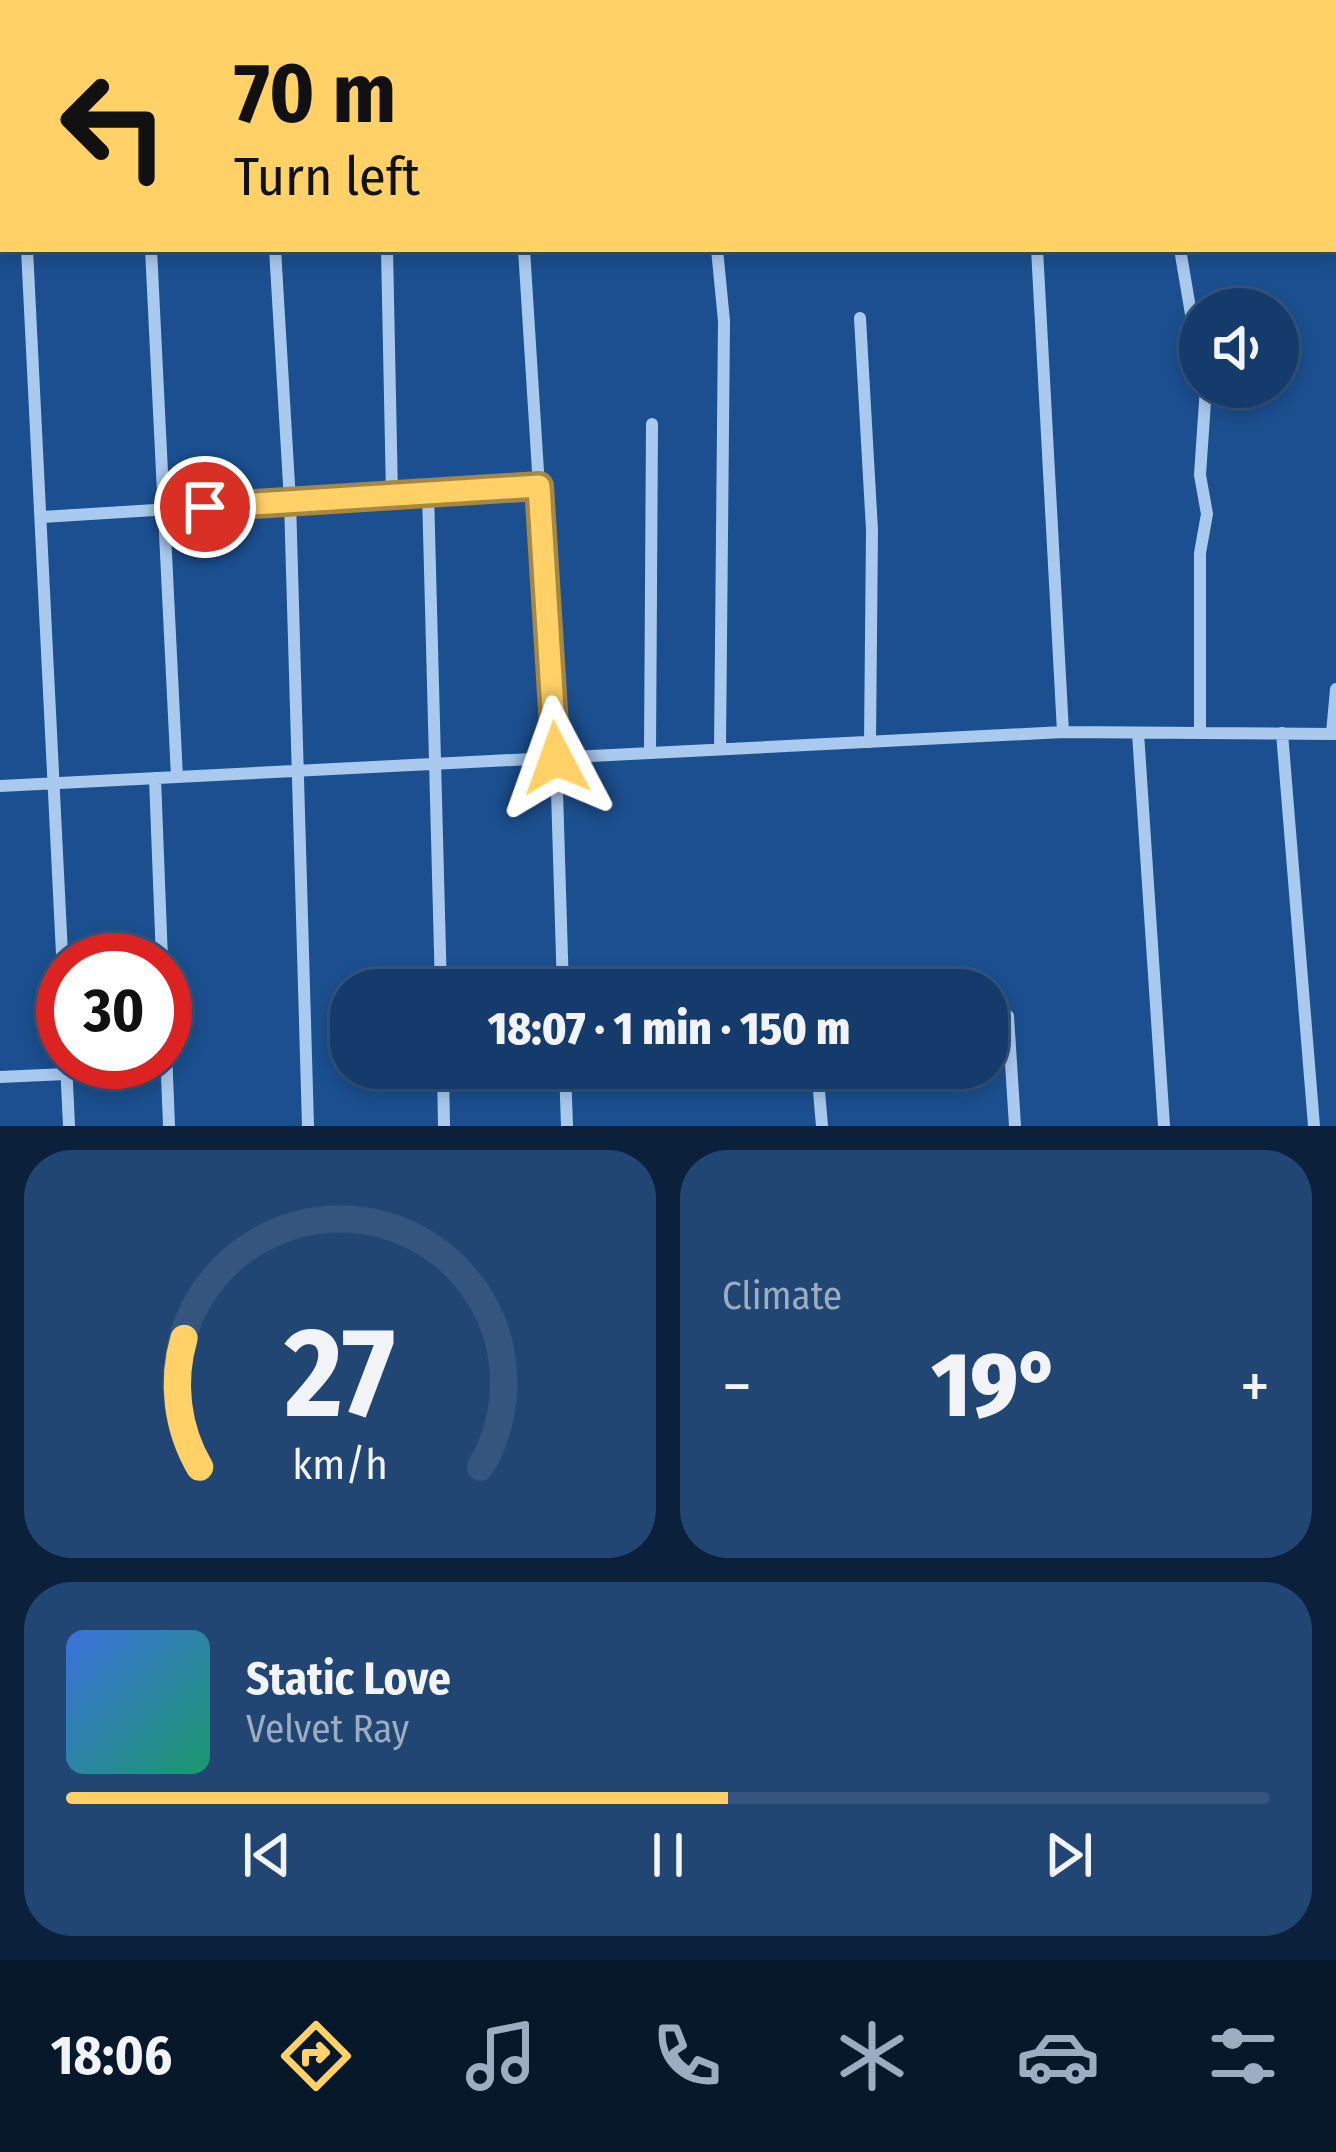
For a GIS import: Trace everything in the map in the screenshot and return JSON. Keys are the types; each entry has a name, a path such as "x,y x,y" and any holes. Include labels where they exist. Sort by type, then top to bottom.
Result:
{"street":[{"path":"28,252 61,933"},
{"path":"152,252 177,777"},
{"path":"275,252 290,502 308,1126"},
{"path":"387,252 392,495"},
{"path":"524,252 556,758 562,969"},
{"path":"717,252 724,321 720,749"},
{"path":"1037,252 1063,732"},
{"path":"1181,252 1187,288"},
{"path":"860,318 872,530 870,742"},
{"path":"1199,733 1200,553 1207,514 1200,475 1204,408"},
{"path":"650,753 652,424"},
{"path":"42,517 539,486"},
{"path":"428,493 441,969"},
{"path":"0,786 1063,732 1334,733 1336,689"},
{"path":"1138,733 1164,1126"},
{"path":"1282,733 1314,1126"},
{"path":"155,778 161,933"},
{"path":"1008,1016 1015,1126"},
{"path":"0,1076 36,1072"},
{"path":"67,1089 69,1126"},
{"path":"168,1089 169,1126"},
{"path":"443,1089 444,1126"},
{"path":"566,1089 567,1126"},
{"path":"819,1089 822,1126"}],"route":[{"path":"205,507 539,486 556,758"}]}
